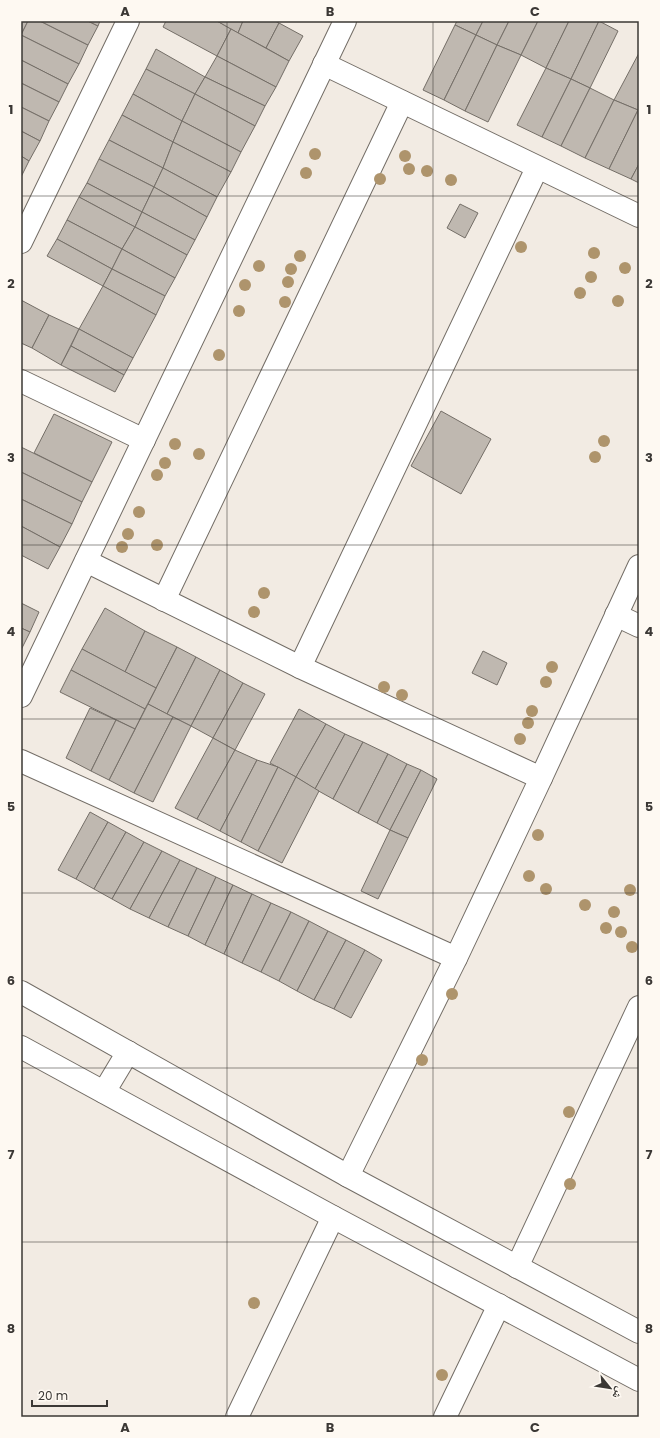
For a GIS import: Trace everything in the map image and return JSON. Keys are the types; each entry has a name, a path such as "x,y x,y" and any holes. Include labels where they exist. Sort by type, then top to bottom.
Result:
{"street":[{"path":"21,242 128,21"},
{"path":"21,696 345,21"},
{"path":"324,64 536,168 639,216"},
{"path":"164,600 402,102"},
{"path":"300,667 536,168"},
{"path":"21,381 144,440"},
{"path":"86,561 300,667 541,778"},
{"path":"348,1176 456,958 639,566"},
{"path":"616,615 639,626"},
{"path":"21,761 456,958"},
{"path":"21,992 348,1176 639,1332"},
{"path":"517,1267 639,1007"},
{"path":"21,1047 639,1380"},
{"path":"104,1092 128,1052"},
{"path":"237,1417 333,1216"},
{"path":"445,1417 499,1305"}],"building":[{"path":"21,21 28,21 21,35"},
{"path":"28,21 40,21 88,45 79,64 21,35"},
{"path":"40,21 88,21 98,26 88,45"},
{"path":"88,21 100,21 98,26"},
{"path":"166,21 217,21 231,29 217,56 163,27"},
{"path":"217,21 243,21 238,33"},
{"path":"243,21 275,21 279,23 266,48 238,33"},
{"path":"457,21 483,21 476,35 455,25"},
{"path":"483,21 509,21 497,45 476,35"},
{"path":"509,21 538,21 521,55 497,45"},
{"path":"538,21 569,21 546,68 521,55"},
{"path":"569,21 599,21 571,79 546,68"},
{"path":"599,21 618,31 590,88 571,79"},
{"path":"279,23 303,36 289,61 266,48"},
{"path":"455,25 476,35 444,100 423,90"},
{"path":"231,29 289,61 276,87 217,56"},
{"path":"21,35 79,64 68,84 21,60"},
{"path":"476,35 497,45 465,111 444,100"},
{"path":"497,45 521,55 488,122 465,111"},
{"path":"156,49 205,77 195,94 146,69"},
{"path":"639,53 639,109 638,110 614,100"},
{"path":"217,56 276,87 265,106 205,77"},
{"path":"21,60 68,84 59,102 21,83"},
{"path":"546,68 571,79 542,137 517,125"},
{"path":"146,69 195,94 182,121 133,94"},
{"path":"205,77 265,106 255,126 195,94"},
{"path":"571,79 590,88 561,146 542,137"},
{"path":"21,83 59,102 49,121 21,107"},
{"path":"590,88 614,100 585,158 561,146"},
{"path":"133,94 182,121 173,142 122,115"},
{"path":"195,94 255,126 241,152 182,121"},
{"path":"614,100 638,110 609,169 585,158"},
{"path":"21,107 49,121 40,141 21,131"},
{"path":"638,110 639,164 631,179 609,169"},
{"path":"122,115 173,142 163,168 109,140"},
{"path":"182,121 241,152 231,172 173,142"},
{"path":"21,131 40,141 29,161 21,156"},
{"path":"109,140 163,168 154,187 99,159"},
{"path":"173,142 231,172 217,197 163,168"},
{"path":"21,156 29,161 21,177"},
{"path":"99,159 154,187 142,212 87,183"},
{"path":"639,164 639,183 631,179"},
{"path":"163,168 217,197 207,217 154,187"},
{"path":"87,183 142,212 135,227 79,197"},
{"path":"154,187 207,217 195,240 142,212"},
{"path":"79,197 135,227 122,249 67,220"},
{"path":"460,204 478,213 465,238 447,228"},
{"path":"142,212 195,240 187,255 135,227"},
{"path":"67,220 122,249 112,269 57,239"},
{"path":"135,227 187,255 175,278 122,249"},
{"path":"57,239 112,269 103,286 47,256"},
{"path":"122,249 175,278 165,296 112,269"},
{"path":"112,269 165,296 156,315 103,286"},
{"path":"103,286 156,315 133,358 79,329"},
{"path":"21,300 49,315 32,348 21,343"},
{"path":"49,315 79,329 61,365 32,348"},
{"path":"79,329 133,358 124,375 71,346"},
{"path":"71,346 124,375 115,392 61,365"},
{"path":"441,411 491,439 461,494 411,466"},
{"path":"54,414 112,442 92,482 34,453"},
{"path":"21,447 92,482 82,502 21,472"},
{"path":"21,472 82,502 72,524 21,499"},
{"path":"21,499 72,524 60,547 21,526"},
{"path":"21,526 60,547 48,569 21,555"},
{"path":"21,603 39,612 30,632 21,628"},
{"path":"105,608 145,631 125,672 82,649"},
{"path":"21,628 30,632 21,650"},
{"path":"145,631 177,647 156,688 125,672"},
{"path":"177,647 196,657 167,714 148,704"},
{"path":"82,649 156,688 145,709 71,670"},
{"path":"483,651 507,663 497,685 472,673"},
{"path":"196,657 220,670 191,726 167,714"},
{"path":"71,670 145,709 135,729 60,692"},
{"path":"220,670 243,683 213,738 191,726"},
{"path":"243,683 265,694 235,750 213,738"},
{"path":"148,704 173,717 134,793 109,780"},
{"path":"90,708 116,720 91,771 66,758"},
{"path":"299,709 326,724 296,777 270,763"},
{"path":"173,717 191,726 153,802 134,793"},
{"path":"116,720 135,729 109,780 91,771"},
{"path":"326,724 345,734 315,789 296,777"},
{"path":"345,734 363,742 333,799 315,789"},
{"path":"213,738 235,750 197,819 175,808"},
{"path":"363,742 388,754 358,813 333,799"},
{"path":"235,750 257,760 220,831 197,819"},
{"path":"388,754 407,764 377,823 358,813"},
{"path":"257,760 278,767 241,842 220,831"},
{"path":"407,764 421,770 390,830 377,823"},
{"path":"278,767 296,777 258,851 241,842"},
{"path":"421,770 437,779 408,838 390,830"},
{"path":"296,777 319,791 282,863 258,851"},
{"path":"90,812 108,822 76,879 58,870"},
{"path":"108,822 126,832 94,889 76,879"},
{"path":"390,830 408,838 378,899 361,891"},
{"path":"126,832 144,842 112,899 94,889"},
{"path":"144,842 162,851 130,909 112,899"},
{"path":"162,851 180,860 149,918 130,909"},
{"path":"180,860 197,868 168,927 149,918"},
{"path":"197,868 216,877 188,936 168,927"},
{"path":"216,877 233,885 205,945 188,936"},
{"path":"233,885 252,894 224,954 205,945"},
{"path":"252,894 271,903 242,963 224,954"},
{"path":"271,903 291,912 261,972 242,963"},
{"path":"291,912 309,921 279,981 261,972"},
{"path":"309,921 328,931 297,991 279,981"},
{"path":"328,931 346,940 314,1000 297,991"},
{"path":"346,940 365,950 334,1009 314,1000"},
{"path":"365,950 382,960 351,1018 334,1009"}]}
